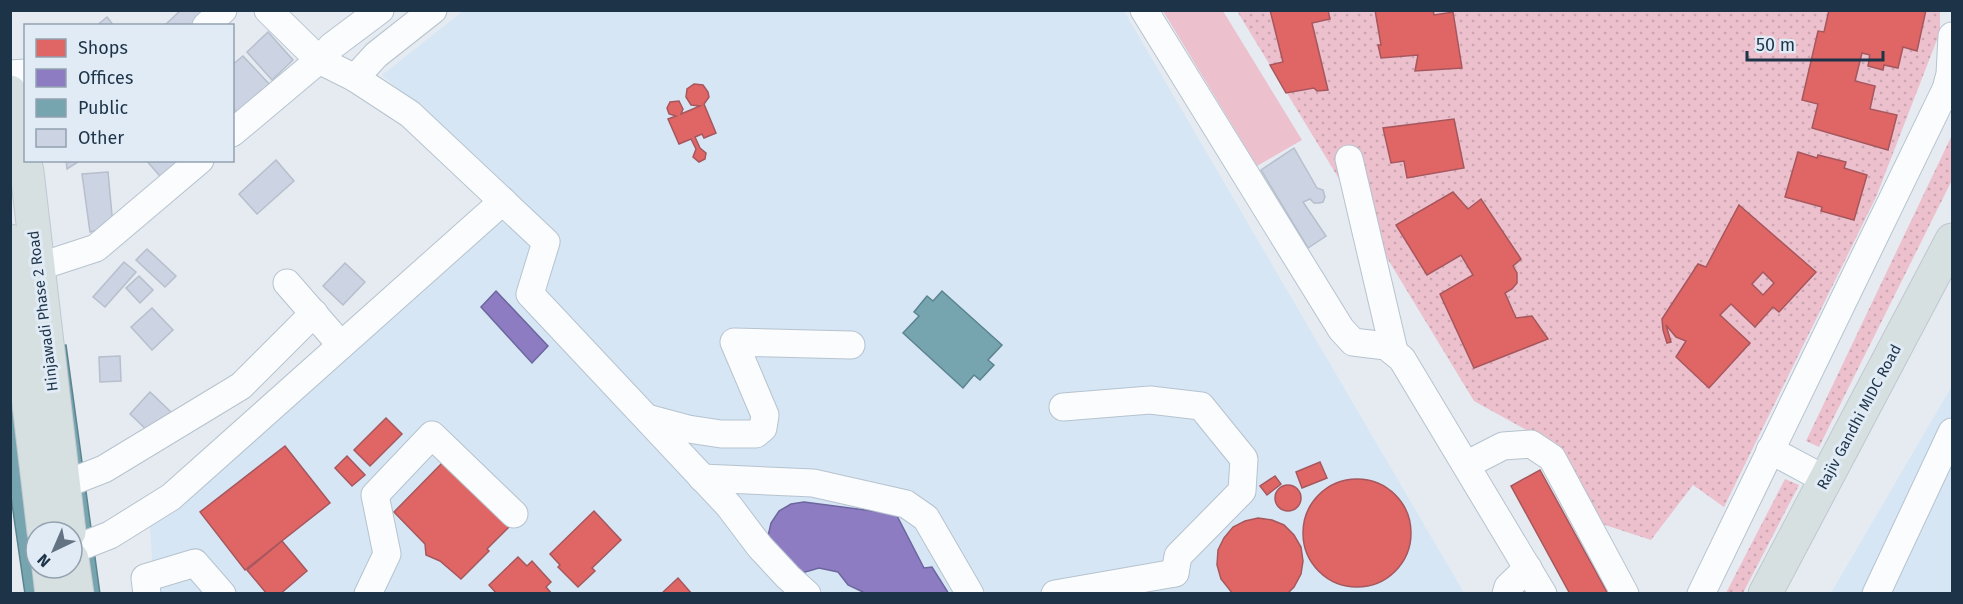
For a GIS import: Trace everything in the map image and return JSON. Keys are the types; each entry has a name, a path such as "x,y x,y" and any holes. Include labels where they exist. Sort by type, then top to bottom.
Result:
{"main road":[{"name":"Hinjawadi Phase 2 Road","path":"10,92 24,158"},
{"name":"Hinjawadi Phase 2 Road","path":"25,162 67,520"},
{"name":"Rajiv Gandhi MIDC Road","path":"1765,594 1953,240"},
{"name":"Hinjawadi Phase 2 Road","path":"10,241 43,520"},
{"name":"Rajiv Gandhi MIDC Road","path":"1791,594 1953,287"}],"street":[{"path":"208,24 223,10"},
{"path":"268,10 319,60 355,78 410,114 546,242 530,294 729,506 760,547 807,594"},
{"path":"234,131 319,60 332,46 380,10"},
{"path":"355,78 376,55 433,10"},
{"path":"1144,10 1347,338 1360,344 1386,346 1394,351 1408,367 1543,594"},
{"path":"1701,594 1946,89 1950,74 1953,36"},
{"path":"1349,159 1394,351"},
{"path":"38,267 96,248 198,162"},
{"path":"84,545 110,535 171,497 503,201"},
{"path":"287,283 341,345"},
{"path":"63,485 104,469 241,386 314,313"},
{"path":"646,417 688,429 721,434 756,434 763,428 765,415 734,342 850,345"},
{"path":"1055,594 1181,583 1178,556 1242,491 1244,459 1201,406 1150,400 1063,408"},
{"path":"1876,594 1953,432"},
{"path":"368,594 387,554 375,495 432,435 514,514"},
{"path":"1466,465 1503,446 1531,444 1552,458 1625,594"},
{"path":"1770,450 1826,480"},
{"path":"702,478 813,483 906,504 926,518 970,594"},
{"path":"147,594 145,578 195,563 222,594"},
{"path":"1506,594 1508,587 1528,568"}],"shaded area":[{"path":"1940,10 1940,32 1876,197 1724,507 1693,485 1651,540 1599,523 1550,443 1474,401 1237,11"},
{"path":"463,11 1124,11 1464,593 154,593 150,527 521,199 382,75"},
{"path":"1163,11 1223,11 1302,140 1257,166"},
{"path":"1952,135 1952,180 1819,447 1806,441"},
{"path":"1952,386 1952,593 1831,593"},
{"path":"1785,479 1799,485 1743,593 1726,593"}],"building: Shops":[{"path":"1270,10 1328,10 1330,19 1312,23 1328,90 1317,91 1314,88 1286,93 1270,65 1283,62"},
{"path":"1375,10 1433,10 1434,15 1453,12 1462,68 1415,71 1418,55 1381,58"},
{"path":"1829,10 1926,10 1917,51 1903,47 1898,68 1884,65 1883,70 1868,66 1870,55 1862,53 1855,81 1875,86 1870,109 1897,115 1888,150 1812,128 1818,104 1802,100 1818,31 1824,32"},
{"path":"694,84 703,85 708,92 709,97 704,104 716,133 704,138 702,134 695,137 700,148 706,153 705,159 699,162 693,157 696,149 691,139 679,144 668,119 676,116 669,114 667,108 670,102 679,101 683,109 681,114 700,106 691,105 686,97 687,89"},
{"path":"1454,119 1464,168 1407,178 1404,161 1391,163 1383,128"},
{"path":"1798,152 1817,158 1818,155 1846,162 1844,168 1867,175 1854,220 1821,211 1822,207 1785,197"},
{"path":"1453,192 1468,209 1481,199 1521,259 1513,266 1517,273 1517,283 1505,293 1516,318 1532,316 1548,339 1474,368 1440,294 1473,275 1461,255 1427,275 1396,225"},
{"path":"1739,205 1816,272 1779,312 1773,307 1755,327 1731,304 1720,315 1750,343 1709,388 1676,357 1686,341 1676,337 1666,325 1671,342 1667,343 1662,319 1698,264 1706,267","holes":["1763,272 1774,283 1763,295 1752,284"]},
{"path":"386,418 402,434 370,466 354,450"},
{"path":"285,446 330,503 245,570 200,512"},
{"path":"347,456 365,475 352,486 335,468"},
{"path":"445,460 511,525 461,579 440,561 426,555 425,544 394,512"},
{"path":"1320,462 1327,478 1302,488 1296,472"},
{"path":"1540,470 1608,594 1570,594 1511,486"},
{"path":"1275,476 1281,484 1267,495 1260,486"},
{"path":"1357,479 1378,483 1395,495 1407,512 1411,533 1407,554 1395,571 1378,583 1357,587 1336,583 1319,571 1307,554 1303,533 1307,512 1319,495 1336,483"},
{"path":"1288,485 1297,489 1301,498 1297,507 1288,511 1279,507 1275,498 1279,489"},
{"path":"594,511 621,540 592,568 595,571 578,587 558,567 560,565 550,554"},
{"path":"1258,518 1284,525 1301,547 1303,561 1301,574 1287,594 1233,594 1221,579 1217,565 1218,550 1224,538 1233,527"},
{"path":"282,541 307,571 280,594 267,594 247,570"},
{"path":"518,557 527,566 532,561 551,582 546,587 552,594 497,594 489,585"},
{"path":"678,578 692,594 661,594"}],"building: Offices":[{"path":"496,291 548,346 532,363 481,307"},
{"path":"804,502 896,514 924,568 932,567 949,594 867,594 848,585 838,572 819,568 802,573 768,536 771,523 779,511 791,504"}],"building: Public":[{"path":"942,291 1002,345 988,360 994,365 980,380 974,375 963,388 903,333 919,316 914,312 927,296 933,301"},
{"path":"66,345 100,594 25,594 10,490 10,352"}],"building: Other":[{"path":"181,10 209,10 194,24 166,24"},
{"path":"107,17 112,24 98,24"},
{"path":"268,32 293,60 272,80 247,52"},
{"path":"243,56 272,87 241,117 234,109 234,63"},
{"path":"1294,148 1317,188 1323,190 1325,197 1323,202 1319,203 1314,203 1310,199 1303,202 1326,236 1308,248 1261,170"},
{"path":"276,160 294,181 257,214 239,194"},
{"path":"66,162 78,162 67,169"},
{"path":"148,162 188,162 165,182"},
{"path":"108,172 113,226 90,232 82,174"},
{"path":"147,249 176,276 165,287 136,260"},
{"path":"124,262 136,272 105,307 93,297"},
{"path":"345,263 365,282 343,305 323,286"},
{"path":"139,276 153,290 140,303 126,288"},
{"path":"152,308 173,330 152,350 131,327"},
{"path":"120,356 121,381 100,382 99,357"},
{"path":"150,392 171,412 151,434 130,414"}]}
